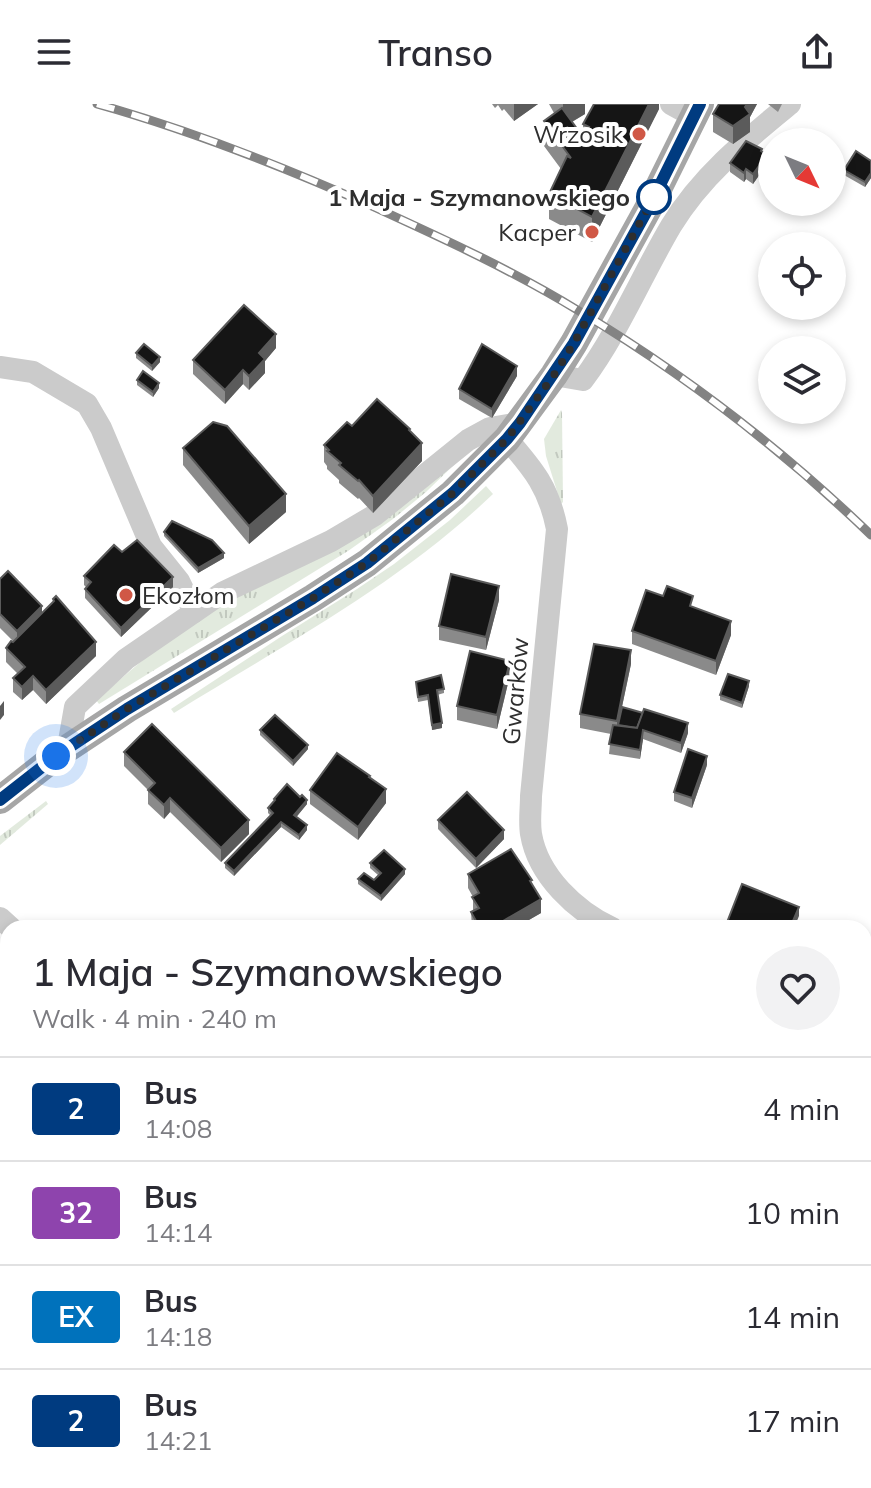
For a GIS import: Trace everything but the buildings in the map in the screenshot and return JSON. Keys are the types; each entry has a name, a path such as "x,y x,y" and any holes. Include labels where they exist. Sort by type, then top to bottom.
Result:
{"main road":[{"path":"0,800 68,747 367,563 453,493 514,431 574,343 649,207 688,108"}],"street":[{"path":"554,375 583,380 600,357 672,224 707,177 790,104"},
{"path":"0,367 33,372 87,404 101,428 151,546 179,581 194,612"},
{"path":"68,747 75,707 126,659 222,593 331,541 375,515 468,440 490,428 514,431"},
{"name":"Gwarków","path":"514,431 551,501 557,529 531,796 531,835 546,871 576,907 596,920"}],"green space":[{"path":"561,410 563,502 561,504 544,439"},
{"path":"460,459 426,492 348,551 99,704 96,700 144,659 194,623"},
{"path":"486,486 493,494 457,527 380,585 174,713 171,709 394,564 450,520"},
{"path":"46,801 48,804 0,845 0,836"}],"railway":[{"path":"97,104 203,138 306,178 426,231 529,282 618,335 694,387 768,443 871,535"}],"bus line":[{"name":"2","path":"0,800 56,756 127,709 367,563 453,493 507,439 554,375 649,207 700,104"}],"place":[{"name":"Wrzosik","path":"639,134"},
{"name":"1 Maja - Szymanowskiego","path":"654,197"},
{"name":"Kacper","path":"592,232"},
{"name":"Ekozłom","path":"126,595"}],"route":[{"path":"56,756 127,709 367,563 453,493 507,439 554,375 654,197"}]}
